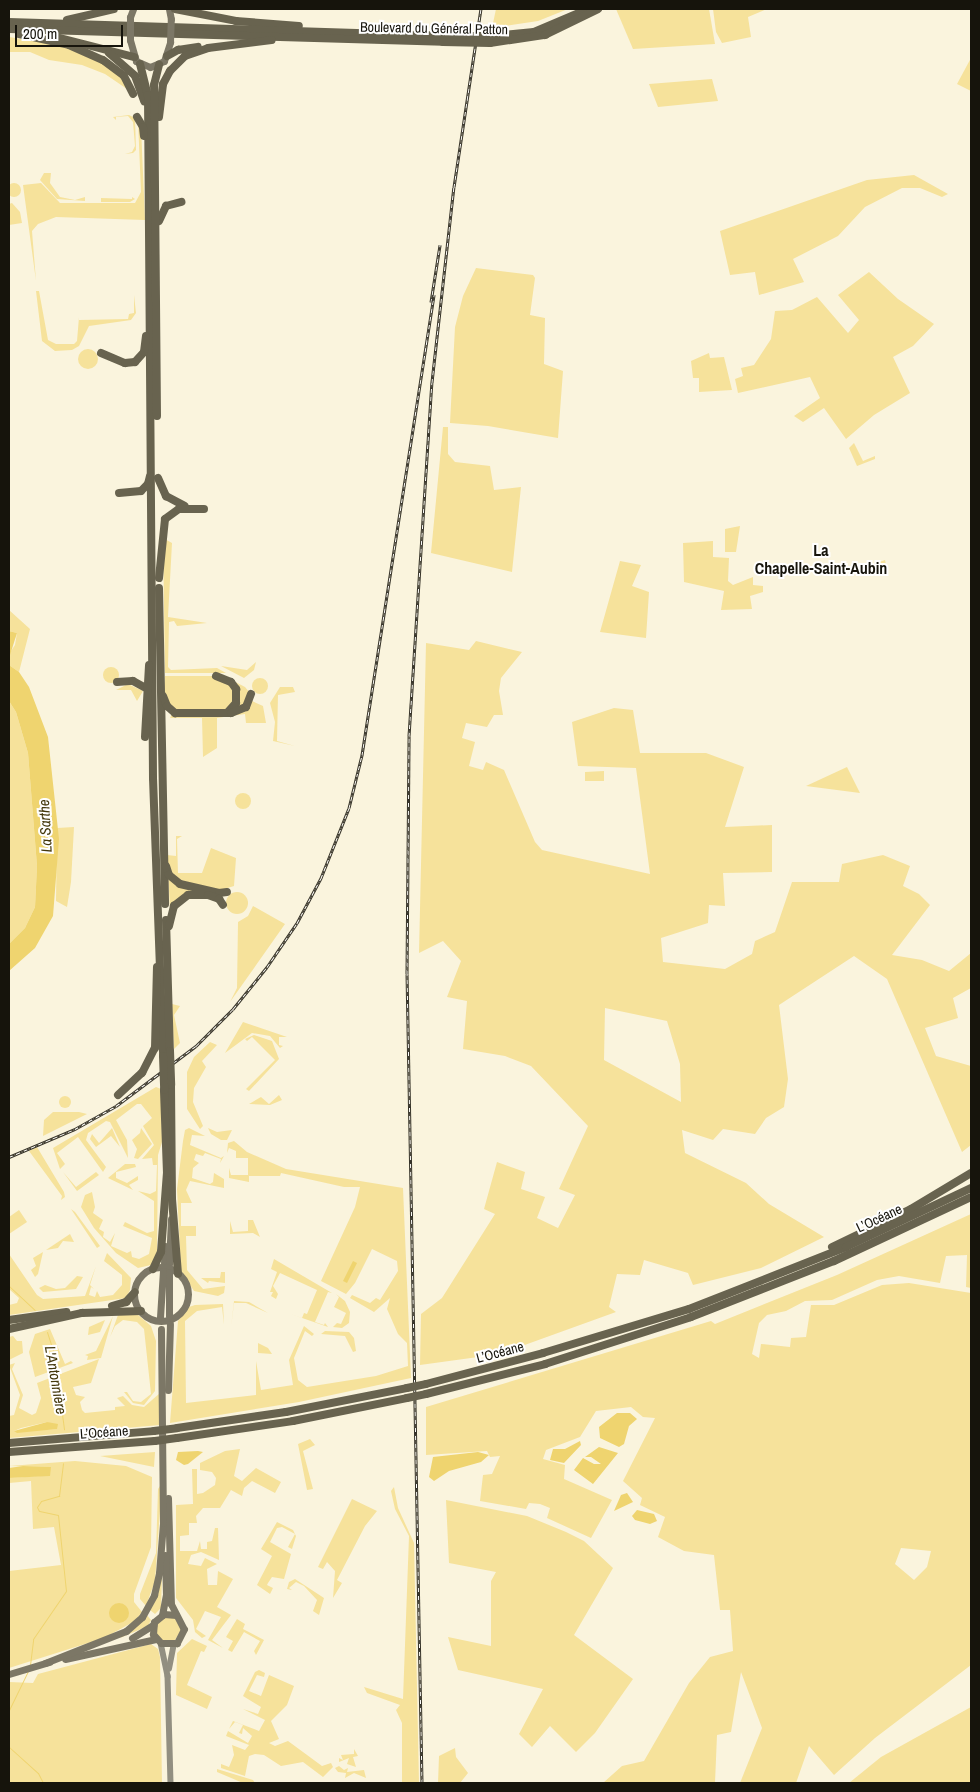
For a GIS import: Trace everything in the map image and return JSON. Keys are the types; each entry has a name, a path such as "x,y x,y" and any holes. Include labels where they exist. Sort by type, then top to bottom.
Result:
{"highway":[{"path":"32,22 77,19 114,9"},
{"path":"175,9 256,23 390,34"},
{"name":"Boulevard du Général Patton","path":"491,40 534,32 588,9"},
{"name":"Boulevard du Général Patton","path":"293,37 491,40 545,35 598,9"},
{"path":"9,22 390,34"},
{"path":"9,29 293,37"},
{"path":"9,34 72,40 134,57"},
{"path":"19,34 69,45 103,60 124,76 133,94"},
{"name":"Boulevard du Général Patton","path":"390,34 444,39"},
{"path":"167,56 182,49 293,37"},
{"path":"156,209 159,112 166,78 175,65 190,54 240,44"},
{"path":"102,49 118,59 135,76 144,99 148,142"},
{"path":"140,64 148,95 154,558 153,778"},
{"path":"118,1095 142,1073 152,1056 157,1038 159,1001 162,844 154,85 160,65"},
{"path":"137,118 143,127 145,154 148,162"},
{"path":"156,247 162,210 173,202 181,202"},
{"path":"101,353 125,363 135,362 142,355 146,345 150,256"},
{"path":"118,493 139,492 148,484 152,414"},
{"path":"158,478 162,492 173,502 204,509 179,509 164,519 159,578"},
{"path":"145,737 154,558"},
{"path":"160,667 164,699 172,712 227,713 243,709 250,694"},
{"path":"216,676 231,682 236,689 236,703 227,713"},
{"path":"118,682 133,681 144,687"},
{"path":"150,700 153,778 167,955 169,1012 168,1088 172,1198 178,1274"},
{"path":"162,844 167,872 176,881 219,894 227,892"},
{"path":"167,955 170,916 180,900 188,895 203,894 219,899 223,905"},
{"path":"159,1001 167,1054"},
{"path":"153,1269 161,1252 167,1173 168,1088"},
{"path":"622,1329 806,1259 911,1209 971,1173"},
{"name":"L’Océane","path":"9,1444 177,1428 293,1411 426,1384 689,1309 795,1268 971,1188"},
{"name":"L’Océane","path":"9,1452 154,1441 293,1421 426,1394 545,1364 691,1317 834,1261 971,1197"},
{"path":"10,1325 119,1305 134,1292"},
{"path":"10,1325 82,1313 140,1311"},
{"path":"9,1456 18,1451"}],"main road":[{"path":"133,9 130,17 130,40 134,57 140,64 160,65 167,56 170,42 171,19 169,9"},
{"path":"195,9 256,23"},
{"path":"167,1173 166,1263 172,1198"},
{"path":"45,1663 114,1638 145,1612 154,1595 159,1573 164,1482 167,1334 158,1319 140,1311 134,1292 140,1278 153,1269 167,1268 178,1274 186,1284 188,1297 184,1307 172,1316 158,1319"},
{"path":"158,1319 166,1272 172,1316 166,1389"},
{"path":"166,1389 170,1324"},
{"path":"161,1329 166,1389 171,1604 184,1629 182,1638 174,1644 168,1676 171,1783"},
{"path":"62,1659 137,1637 153,1625 162,1615 166,1595 164,1482"},
{"path":"162,1615 176,1615"},
{"path":"153,1625 168,1676"},
{"path":"9,1674 62,1659 158,1641 174,1644"}],"shaded area":[{"path":"496,9 568,9 538,21 492,28"},
{"path":"616,9 709,9 715,44 633,49"},
{"path":"713,9 767,9 748,17 751,37 722,43 716,32"},
{"path":"9,37 65,46 101,60 124,78 127,89 105,74 82,65 49,60 30,52 9,52"},
{"path":"971,58 971,91 957,84"},
{"path":"712,79 718,101 658,107 649,84"},
{"path":"129,115 135,118 136,150 133,153 125,154 132,152 135,146 133,122 128,116 116,117 116,120 113,117"},
{"path":"138,121 141,127 145,220 56,217 38,224 32,231 36,281 23,185 41,183 60,203 135,203 141,192"},
{"path":"44,173 51,173 50,183 60,197 75,200 85,197 85,201 57,199 40,180"},
{"path":"914,175 948,194 942,197 920,188 902,188 865,207 838,236 793,259 804,282 759,295 755,272 730,275 720,231 867,180"},
{"path":"14,183 19,185 21,190 19,195 14,197 9,195 7,190 9,185"},
{"path":"132,197 135,199 130,202 101,202 101,198 132,199"},
{"path":"12,203 20,212 22,223 9,225 9,204"},
{"path":"476,268 533,275 535,278 530,315 545,318 544,364 563,371 558,438 488,426 450,423 455,327 463,296"},
{"path":"869,272 898,299 934,324 913,346 893,357 910,393 874,415 846,439 824,408 803,422 794,416 820,398 810,377 738,393 735,379 743,376 741,368 754,365 771,339 775,311 792,310 817,297 848,333 859,320 838,295"},
{"path":"36,291 39,291 48,340 56,344 74,344 77,341 79,317 79,320 128,319 129,314 134,313 134,295 136,313 131,320 89,326 79,346 72,350 55,351 42,341"},
{"path":"88,349 95,352 98,359 95,366 88,369 81,366 78,359 81,352"},
{"path":"709,353 710,358 724,357 732,390 699,392 699,378 693,378 691,361"},
{"path":"443,427 448,427 448,454 455,462 490,466 494,490 521,487 512,572 431,553"},
{"path":"854,443 863,461 875,456 875,459 857,466 849,448"},
{"path":"740,526 736,552 725,552 725,529"},
{"path":"163,538 172,543 168,617 207,623 177,626 174,621 169,622 168,667 171,670 217,668 226,673 165,673"},
{"path":"713,541 713,557 729,558 728,581 733,585 753,577 753,585 763,586 763,592 750,596 752,609 721,610 724,591 684,582 683,543"},
{"path":"885,560 887,569 868,576 865,567"},
{"path":"620,561 641,565 632,586 649,592 646,638 600,632"},
{"path":"9,610 30,629 19,672 9,665 9,654 15,645 17,633 9,631"},
{"path":"476,641 522,652 501,678 499,691 503,715 494,715 487,727 466,723 462,738 475,742 469,766 483,770 486,762 504,770 535,842 542,850 650,874 636,768 578,766 572,722 614,708 633,710 640,753 706,753 744,767 725,827 772,825 772,872 723,873 725,906 709,905 708,923 661,938 663,962 725,969 752,954 755,941 775,932 792,882 839,882 842,864 883,855 910,866 903,886 919,894 930,905 892,955 922,960 949,971 971,953 971,988 953,998 958,1018 925,1028 936,1056 971,1066 971,1145 962,1152 887,979 854,956 779,1005 788,1079 784,1107 766,1118 755,1134 723,1129 713,1140 682,1130 685,1153 746,1183 769,1204 824,1237 761,1268 693,1285 688,1273 644,1260 640,1275 617,1274 609,1307 616,1312 500,1354 420,1365 421,1314 442,1298 495,1214 484,1209 497,1162 525,1172 521,1189 545,1197 537,1218 558,1228 575,1195 559,1189 588,1126 531,1066 505,1056 463,1049 467,1001 447,997 461,961 443,941 419,953 426,643 469,650","holes":["605,1008 667,1021 680,1064 681,1102 604,1060"]},
{"path":"256,662 254,670 244,678 221,666 247,670"},
{"path":"111,667 117,669 119,675 117,681 111,683 105,681 103,675 105,669"},
{"path":"165,676 224,676 245,687 251,694 246,707 180,714 163,699"},
{"path":"257,678 263,678 268,683 266,692 257,694 252,689 252,683"},
{"path":"128,684 143,691 137,701 131,690 116,690"},
{"path":"280,687 293,687 295,692 278,695 277,741 295,746 273,741 275,722 270,703"},
{"path":"9,701 16,712 28,753 37,866 35,907 25,928 9,944"},
{"path":"252,701 263,706 266,723 246,723 245,714 217,718 217,748 203,757 202,718 170,718 172,714 231,715"},
{"path":"847,767 860,793 806,786"},
{"path":"604,771 604,781 585,781 585,772"},
{"path":"243,793 249,795 251,801 249,807 243,809 237,807 235,801 237,795"},
{"path":"74,827 71,882 67,907 56,901 57,828"},
{"path":"176,836 182,836 177,839 178,873 202,873 211,848 236,858 234,886 218,891 176,879 168,867 167,855 176,856"},
{"path":"168,874 200,893 170,908"},
{"path":"237,892 245,895 248,903 245,911 237,914 229,911 226,903 229,895"},
{"path":"253,906 285,924 230,1002 237,988 238,922 248,916"},
{"path":"172,1004 180,1006 174,1015 180,1043 174,1049"},
{"path":"243,1022 287,1037 279,1037 279,1045 283,1046 280,1048 270,1036 252,1033 225,1053"},
{"path":"254,1035 272,1041 279,1059 249,1091 246,1089 275,1060 252,1037 247,1041 245,1039"},
{"path":"210,1042 217,1045 202,1061 206,1067 194,1088 193,1102 203,1126 200,1129 187,1109 187,1072 194,1057"},
{"path":"156,1087 161,1089 162,1142 158,1155 157,1252 151,1265 138,1268 116,1253 94,1228 81,1207 85,1195 92,1192 95,1207 93,1213 103,1220 99,1229 104,1232 103,1237 110,1242 115,1233 111,1246 127,1253 131,1251 132,1257 139,1259 149,1254 152,1238 123,1226 125,1222 147,1233 154,1231 154,1201 138,1191 150,1194 156,1191 157,1165 153,1165 152,1158 142,1159 154,1145 143,1126 152,1118 141,1104 137,1104 116,1120 127,1140 128,1158 110,1122 106,1121 88,1133 86,1140 106,1167 103,1172 78,1137 57,1153 65,1164 60,1169 53,1148"},
{"path":"279,1095 282,1100 270,1105 249,1104 261,1097 269,1104"},
{"path":"63,1096 67,1096 71,1102 67,1108 63,1108 59,1104 59,1100"},
{"path":"53,1112 79,1112 87,1114 43,1136 44,1120"},
{"path":"112,1128 120,1147 111,1136 96,1147 90,1139 92,1134 99,1143"},
{"path":"141,1128 152,1144 138,1159 134,1158 137,1149 132,1140 140,1133"},
{"path":"189,1128 205,1136 192,1135 190,1145 221,1158 224,1156 220,1163 221,1159 205,1153 203,1156 196,1154 194,1160 199,1163 193,1168 192,1178 210,1184 213,1182 214,1173 224,1179 224,1188 190,1181 186,1190 192,1203 181,1203 181,1226 196,1226 196,1236 186,1236 187,1270 203,1289 225,1286 224,1293 218,1296 194,1291 181,1271 177,1189 185,1130"},
{"path":"208,1128 217,1132 232,1130 227,1140 221,1140 211,1134"},
{"path":"234,1141 247,1152 286,1169 403,1188 411,1378 299,1402 170,1423 178,1321 189,1307 195,1305 223,1304 224,1325 222,1307 197,1311 185,1321 186,1403 256,1395 256,1361 261,1390 293,1385 289,1360 304,1326 314,1334 312,1336 305,1331 294,1358 298,1380 307,1387 376,1376 408,1366 407,1343 398,1334 387,1309 390,1298 374,1312 350,1298 352,1295 370,1303 376,1298 380,1300 398,1271 397,1261 372,1249 355,1283 346,1294 321,1281 355,1207 360,1187 344,1187 281,1173 280,1176 249,1176 249,1182 229,1178 229,1168 231,1175 248,1175 248,1158 236,1158 236,1151 229,1148 227,1153 228,1143"},
{"path":"37,1147 64,1192 65,1197 61,1200 62,1196 29,1151"},
{"path":"125,1164 135,1164 136,1167 116,1172 116,1178 127,1183 138,1176 138,1180 129,1185 133,1190 108,1178"},
{"path":"63,1172 76,1187 96,1172 99,1175 77,1191"},
{"path":"71,1209 75,1212 100,1246 97,1248"},
{"path":"19,1210 27,1222 9,1234 9,1217"},
{"path":"971,1214 971,1288 966,1287 967,1255 946,1256 940,1283 899,1276 877,1280 832,1300 805,1301 786,1311 767,1315 759,1323 752,1354 759,1358 761,1344 790,1347 791,1338 806,1337 811,1305 834,1305 882,1285 909,1283 971,1293 971,1665 875,1738 834,1775 809,1746 796,1783 740,1783 762,1728 741,1672 731,1732 717,1735 715,1783 603,1783 622,1766 644,1761 689,1683 710,1657 733,1651 730,1610 720,1610 714,1555 684,1551 658,1537 665,1517 640,1505 642,1498 623,1481 655,1418 643,1417 631,1407 596,1411 580,1437 546,1450 543,1459 565,1465 564,1479 612,1500 591,1538 547,1518 550,1508 540,1504 529,1503 526,1509 480,1501 483,1475 492,1474 500,1456 490,1457 487,1451 426,1455 426,1407 711,1321 715,1324 837,1275","holes":["901,1548 931,1551 927,1567 914,1580 895,1564"]},
{"path":"248,1220 253,1220 260,1237 253,1233 230,1234 230,1221 233,1232 248,1231"},
{"path":"70,1234 74,1242 63,1241 58,1248 46,1250"},
{"path":"43,1252 38,1274 35,1277 31,1270 36,1266 33,1258"},
{"path":"107,1253 131,1278 130,1290 126,1298 9,1315 9,1305 17,1303 19,1298 9,1289 9,1254 37,1295 43,1299 85,1296 96,1266 90,1285 94,1289 91,1287 89,1295 95,1297 97,1291 100,1297 113,1295 122,1285 122,1275 104,1261"},
{"path":"274,1259 332,1293 328,1292 315,1322 324,1325 325,1323 328,1327 302,1318 304,1313 307,1314 317,1290 280,1273 273,1286 278,1294 276,1299 271,1296 273,1292 270,1292 277,1272 271,1269"},
{"path":"221,1272 225,1272 225,1283 209,1281 208,1283 201,1278 220,1278"},
{"path":"77,1276 83,1277 76,1289 43,1292 39,1288 45,1285 56,1289 65,1288"},
{"path":"336,1294 345,1301 350,1312 349,1323 342,1328 333,1327 337,1323 341,1324 346,1313 334,1307 339,1297"},
{"path":"234,1301 249,1302 268,1313 246,1303 234,1303 231,1328"},
{"path":"137,1314 151,1326 156,1341 155,1391 144,1405 133,1403 124,1392 127,1392 133,1401 141,1402 151,1394 144,1329 137,1322 123,1320 115,1326 110,1337 118,1315"},
{"path":"113,1316 101,1358 87,1360 88,1356 85,1355 96,1351"},
{"path":"105,1320 100,1332 88,1335 89,1327"},
{"path":"50,1329 65,1364 71,1361 73,1363 35,1377 29,1352 35,1334"},
{"path":"325,1331 349,1332 354,1338 356,1351 353,1352 345,1336 321,1334"},
{"path":"13,1336 17,1341 22,1341 23,1353 9,1360 9,1337"},
{"path":"258,1343 268,1348 272,1354 258,1353"},
{"path":"99,1359 91,1383 73,1387 76,1395 85,1397 80,1402 82,1410 85,1413 115,1410 115,1407 125,1406 117,1398 123,1396 132,1405 144,1407 160,1393 160,1425 9,1438 9,1416 14,1415 20,1395 9,1365 15,1363 12,1369 23,1395 19,1408 32,1415 36,1413 41,1398 37,1383","holes":["47,1422 57,1429 14,1431"]},
{"path":"310,1439 315,1445 303,1451 313,1489 307,1490 298,1444"},
{"path":"240,1449 234,1476 242,1481 256,1468 281,1482 275,1493 252,1481 244,1488 242,1496 231,1490 220,1508 203,1508 196,1516 197,1523 189,1523 189,1535 180,1536 180,1551 197,1551 200,1541 201,1549 207,1549 207,1542 212,1541 215,1528 218,1528 219,1560 201,1552 191,1555 188,1564 201,1566 205,1558 217,1564 207,1569 208,1585 217,1585 218,1571 233,1579 217,1607 231,1615 212,1640 223,1648 208,1640 221,1617 205,1611 196,1629 206,1636 202,1638 195,1632 193,1620 176,1598 176,1505 193,1504 192,1469 197,1469 197,1494 203,1493 215,1485 216,1478 212,1472 200,1470 200,1463 225,1451"},
{"path":"155,1452 154,1467 100,1456"},
{"path":"75,1461 126,1466 152,1477 151,1547 134,1594 134,1602 142,1612 135,1621 104,1638 9,1668 9,1571 61,1565 54,1527 33,1529 31,1481 9,1483 9,1478 41,1476 51,1467 9,1466"},
{"path":"162,1483 155,1581 146,1606 140,1599 140,1594 156,1553 158,1489"},
{"path":"394,1487 398,1508 414,1543 419,1783 402,1783 402,1723 396,1710 400,1705 367,1693 364,1687 403,1699 409,1536 395,1509 391,1491"},
{"path":"352,1499 377,1511 365,1526 337,1580 342,1583 333,1598 335,1571 327,1562 323,1569 318,1567"},
{"path":"446,1500 527,1516 584,1541 613,1568 574,1635 633,1679 595,1733 576,1752 550,1726 532,1747 519,1734 543,1689 458,1670 448,1637 491,1646 491,1581 496,1572 449,1563"},
{"path":"277,1522 293,1530 295,1534 282,1527 277,1528 270,1542 291,1554 284,1579 272,1577 268,1583 267,1585 273,1588 270,1594 257,1585 272,1556 261,1549"},
{"path":"295,1534 296,1536 292,1549 288,1547"},
{"path":"162,1576 161,1608 155,1614 150,1610"},
{"path":"295,1579 324,1598 319,1615 313,1611 317,1600 304,1586 296,1582 289,1588 292,1590 287,1589 289,1582"},
{"path":"146,1614 151,1620 148,1626 120,1638"},
{"path":"162,1617 175,1618 182,1629 175,1640 163,1641 155,1632 156,1623"},
{"path":"237,1619 245,1624 243,1629 264,1640 256,1655 254,1651 260,1641 244,1632 232,1652 228,1650 233,1641 226,1637"},
{"path":"192,1639 207,1646 204,1652 201,1651 187,1685 212,1697 207,1709 176,1695 177,1653"},
{"path":"151,1644 158,1649 160,1657 162,1783 9,1783 9,1682 33,1683 38,1674"},
{"path":"259,1670 265,1673 264,1677 257,1675 249,1691 261,1696 269,1675 294,1686 287,1705 271,1721 279,1739 269,1743 275,1746 288,1741 322,1766 331,1763 333,1767 323,1777 303,1762 281,1766 264,1755 255,1754 249,1756 245,1776 221,1768 221,1764 229,1767 234,1755 232,1745 245,1750 249,1745 226,1736 228,1731 248,1743 252,1736 243,1728 242,1734 239,1733 243,1725 235,1722 229,1729 233,1721 259,1731 265,1720 243,1709 258,1714 261,1707 243,1696 255,1672"},
{"path":"971,1707 971,1783 849,1783 881,1757"},
{"path":"455,1748 456,1757 468,1773 460,1783 438,1783 439,1756"},
{"path":"354,1749 358,1756 353,1757 356,1767 347,1764 349,1758 339,1762 339,1758 343,1760 341,1755 354,1754"},
{"path":"339,1766 344,1770 348,1768 347,1772 364,1770 366,1778 354,1773 345,1778 346,1773 338,1772 335,1768"},
{"path":"217,1769 253,1780 255,1783 243,1783 217,1772"}],"water":[{"path":"9,631 17,633 10,655 9,654"},
{"name":"La Sarthe","path":"9,665 19,672 29,687 48,737 59,839 53,916 35,948 9,971 9,944 25,928 35,907 37,866 28,753 16,712 9,701"},
{"path":"353,1261 357,1263 347,1283 343,1281"},
{"path":"617,1413 630,1413 637,1419 629,1426 624,1444 619,1447 600,1438 599,1427"},
{"path":"47,1422 58,1424 57,1429 17,1433 14,1431"},
{"path":"580,1441 581,1445 564,1463 550,1460 553,1449 565,1449"},
{"path":"599,1447 618,1453 593,1484 574,1470 583,1458 594,1464 601,1464 591,1457 585,1457"},
{"path":"178,1452 203,1452 188,1464 184,1465 176,1460"},
{"path":"478,1452 489,1455 481,1462 449,1471 434,1481 429,1477 433,1457"},
{"path":"23,1466 51,1467 50,1476 9,1478 9,1468"},
{"path":"627,1493 633,1502 614,1511 621,1495"},
{"path":"637,1510 654,1514 657,1521 650,1524 635,1520 632,1516"},
{"path":"119,1603 126,1606 129,1613 126,1620 119,1623 112,1620 109,1613 112,1606"}],"waterway":[{"name":"L'Antonnière","path":"9,1286 35,1310"},
{"name":"L'Antonnière","path":"47,1332 54,1354 64,1429"},
{"name":"L'Antonnière","path":"30,1665 33,1639 66,1591 58,1515 39,1511 37,1507 41,1501 59,1496 63,1463"},
{"name":"L'Antonnière","path":"9,1710 28,1671"},
{"name":"L'Antonnière","path":"9,1747 38,1773 43,1783"}],"railway":[{"path":"422,1783 407,974 409,736 432,382 454,187 481,9"},
{"path":"431,302 440,245"},
{"path":"9,1157 75,1129 116,1106 196,1046 233,1009 267,967 297,923 321,878 349,808 362,755 434,295"}],"district":[{"name":"La Chapelle-Saint-Aubin","path":"821,559"}]}
